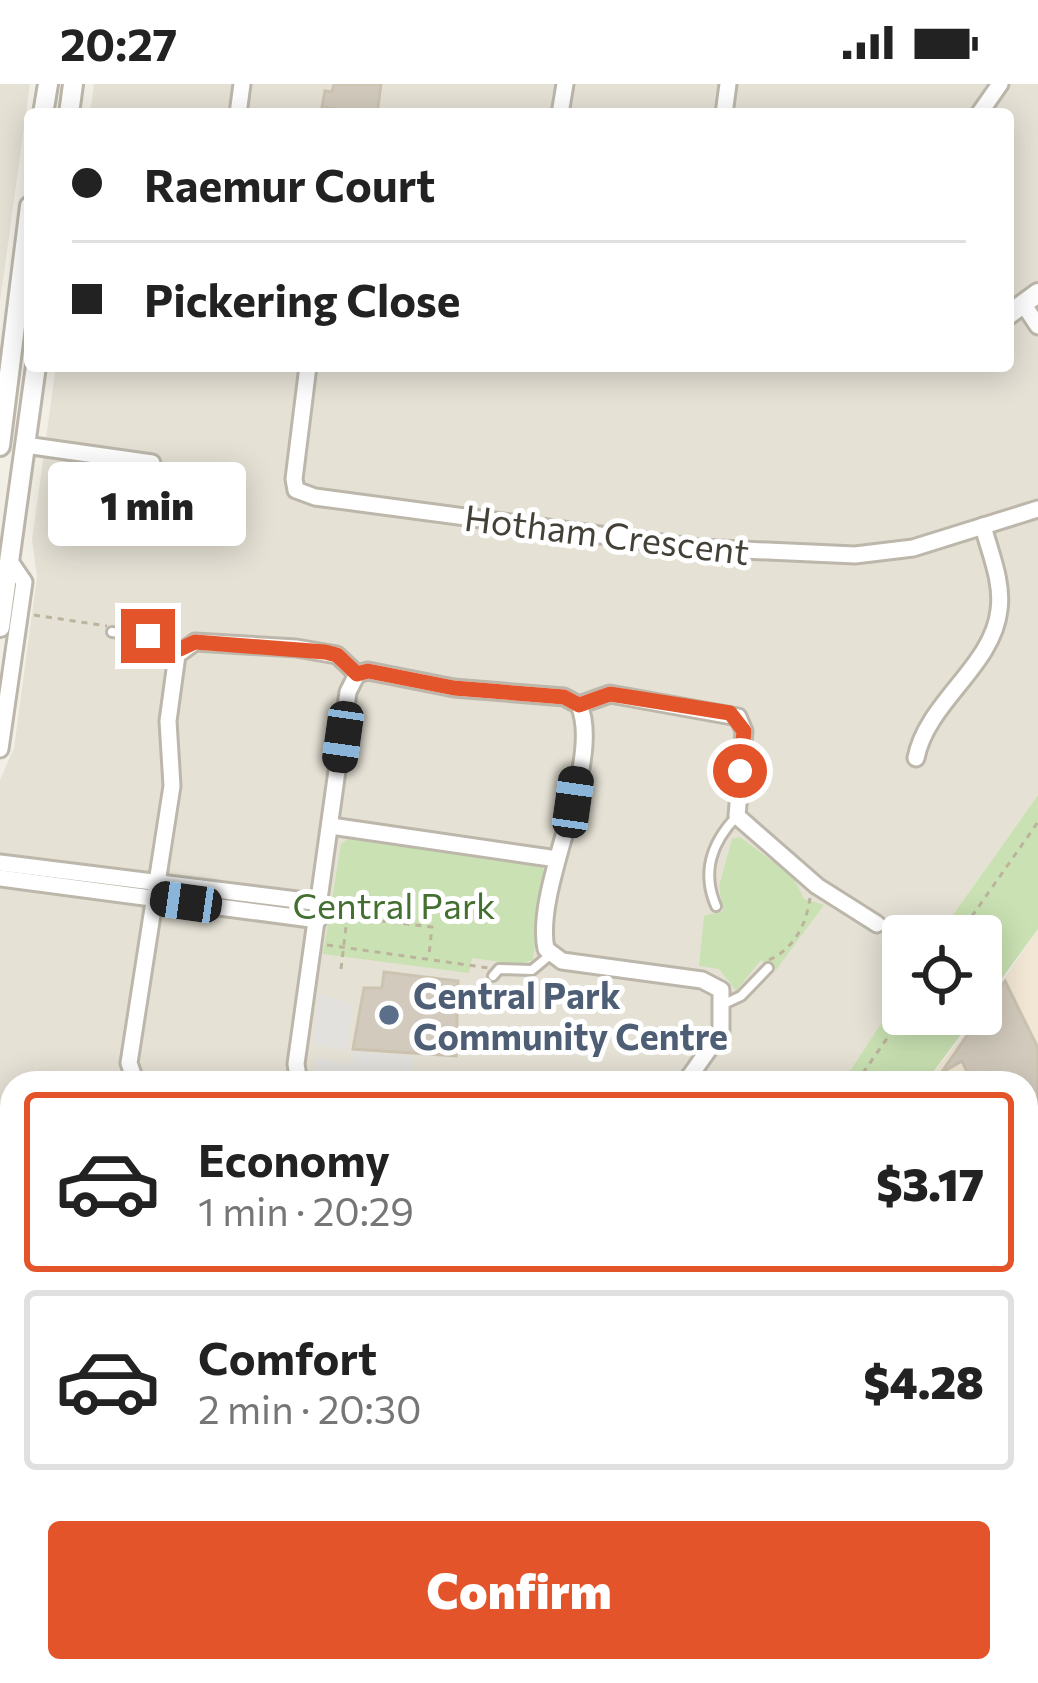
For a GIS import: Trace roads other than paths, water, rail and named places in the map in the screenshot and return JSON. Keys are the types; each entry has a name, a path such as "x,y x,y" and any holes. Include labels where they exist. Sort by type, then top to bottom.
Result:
{"street":[{"path":"0,446 24,274"},
{"path":"1023,304 1038,326"},
{"path":"0,627 34,372"},
{"name":"Hotham Crescent","path":"307,372 294,468 296,490 307,495 743,550 884,554 1038,509"},
{"path":"25,445 152,463"},
{"path":"0,475 21,478"},
{"path":"916,758 926,728 995,628 1000,594 983,526"},
{"path":"0,748 24,582 9,560"},
{"path":"129,1071 172,786 170,692 180,649 195,642 325,652 337,655 357,674"},
{"path":"297,1071 348,692 357,674 368,671 454,688 564,697 579,705 610,694 738,717 744,731 737,816 817,886 877,923"},
{"path":"579,705 584,725 574,794 544,940 550,956 575,964 701,980 721,990 721,1032 694,1071"},
{"path":"331,826 557,860"},
{"path":"0,862 62,878"},
{"path":"0,878 62,878 319,912"}],"lane":[{"path":"114,632 180,649"},
{"path":"716,906 709,889 711,854 737,816"},
{"path":"494,974 532,970 550,956"},
{"path":"724,1004 741,996 768,968"}],"place":[{"name":"Central Park Community Centre","path":"389,1015"}],"park label":[{"name":"Central Park","path":"394,904"}]}
